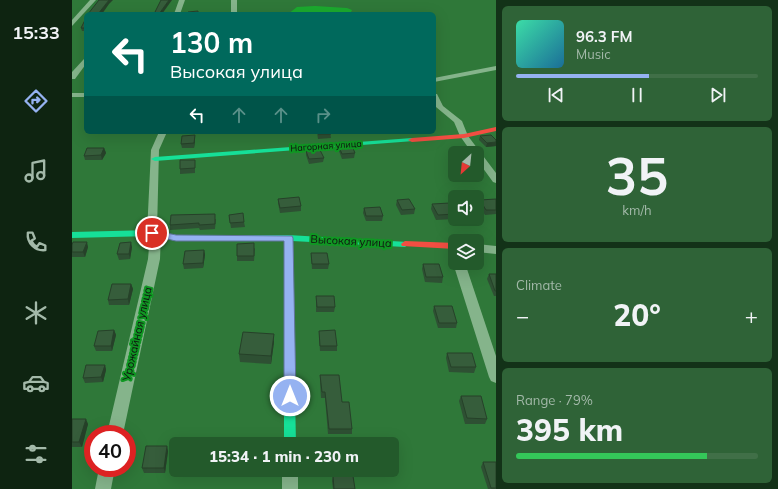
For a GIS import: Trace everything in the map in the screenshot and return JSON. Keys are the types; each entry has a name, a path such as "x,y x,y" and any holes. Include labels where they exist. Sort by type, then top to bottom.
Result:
{"street":[{"path":"72,24 93,0"},
{"path":"177,12 182,0"},
{"path":"234,0 234,12"},
{"path":"72,77 84,62"},
{"path":"436,80 496,68"},
{"path":"72,95 84,95"},
{"path":"436,100 440,107 458,121 464,136 471,146"},
{"name":"Нагорная улица","path":"155,159 464,136 496,129"},
{"name":"Урожайная улица","path":"117,425 154,259 155,159 157,143 162,134"},
{"path":"484,164 496,180"},
{"name":"Высокая улица","path":"72,235 154,233 176,238 288,238 448,248"},
{"path":"288,238 290,437"},
{"path":"484,249 496,250"},
{"path":"461,270 495,370"},
{"path":"103,489 105,477"},
{"path":"290,477 290,489"}],"green space":[{"path":"315,6 347,8 352,10 351,12 291,12 297,7"}],"building":[{"path":"99,0 109,0 100,12 90,12"},
{"path":"161,0 169,0 160,12 155,12"},
{"path":"195,135 194,143 181,144 182,136"},
{"path":"491,135 496,142 487,143 480,136"},
{"path":"352,146 355,153 342,154 339,147"},
{"path":"87,148 104,148 101,155 84,156"},
{"path":"320,150 324,158 309,159 306,151"},
{"path":"180,160 195,160 195,168 180,169"},
{"path":"299,197 301,206 280,208 278,199"},
{"path":"409,199 415,209 402,210 397,200"},
{"path":"496,199 496,210 486,210 484,207 484,200"},
{"path":"448,203 448,214 438,215 432,204"},
{"path":"380,207 383,216 366,216 364,208"},
{"path":"243,213 244,222 230,223 229,215"},
{"path":"215,214 215,224 199,225 199,223 170,225 171,215"},
{"path":"73,242 87,242 83,252 72,252"},
{"path":"131,242 129,254 117,254 120,243"},
{"path":"254,243 254,256 237,256 237,244"},
{"path":"204,250 203,263 183,264 185,251"},
{"path":"311,253 327,253 329,264 312,264"},
{"path":"423,264 439,264 443,277 426,277"},
{"path":"489,274 496,274 496,291 495,291"},
{"path":"112,284 131,284 128,299 108,300"},
{"path":"316,296 334,296 335,307 317,307"},
{"path":"434,306 452,306 457,323 439,323"},
{"path":"114,330 111,346 94,346 98,331"},
{"path":"335,330 337,346 320,346 319,331"},
{"path":"243,332 274,334 271,356 239,354"},
{"path":"447,353 472,353 476,367 451,367"},
{"path":"86,365 105,365 101,377 83,378"},
{"path":"320,375 339,375 342,402 349,402 352,429 329,429 325,392 322,392"},
{"path":"461,396 481,396 487,419 467,418"},
{"path":"72,419 86,419 79,442 72,442"},
{"path":"146,446 167,446 164,468 142,468"},
{"path":"483,462 496,462 496,488 491,488"},
{"path":"333,477 353,477 355,489 334,489"}],"traffic: fast":[{"path":"155,159 412,140"},
{"path":"72,235 152,233 176,238 288,238 405,244"},
{"path":"288,238 290,437"}],"traffic: jam":[{"path":"412,140 464,136 496,129"},
{"path":"405,244 448,246"}],"route":[{"path":"152,233 176,238 288,238 290,396"}]}
